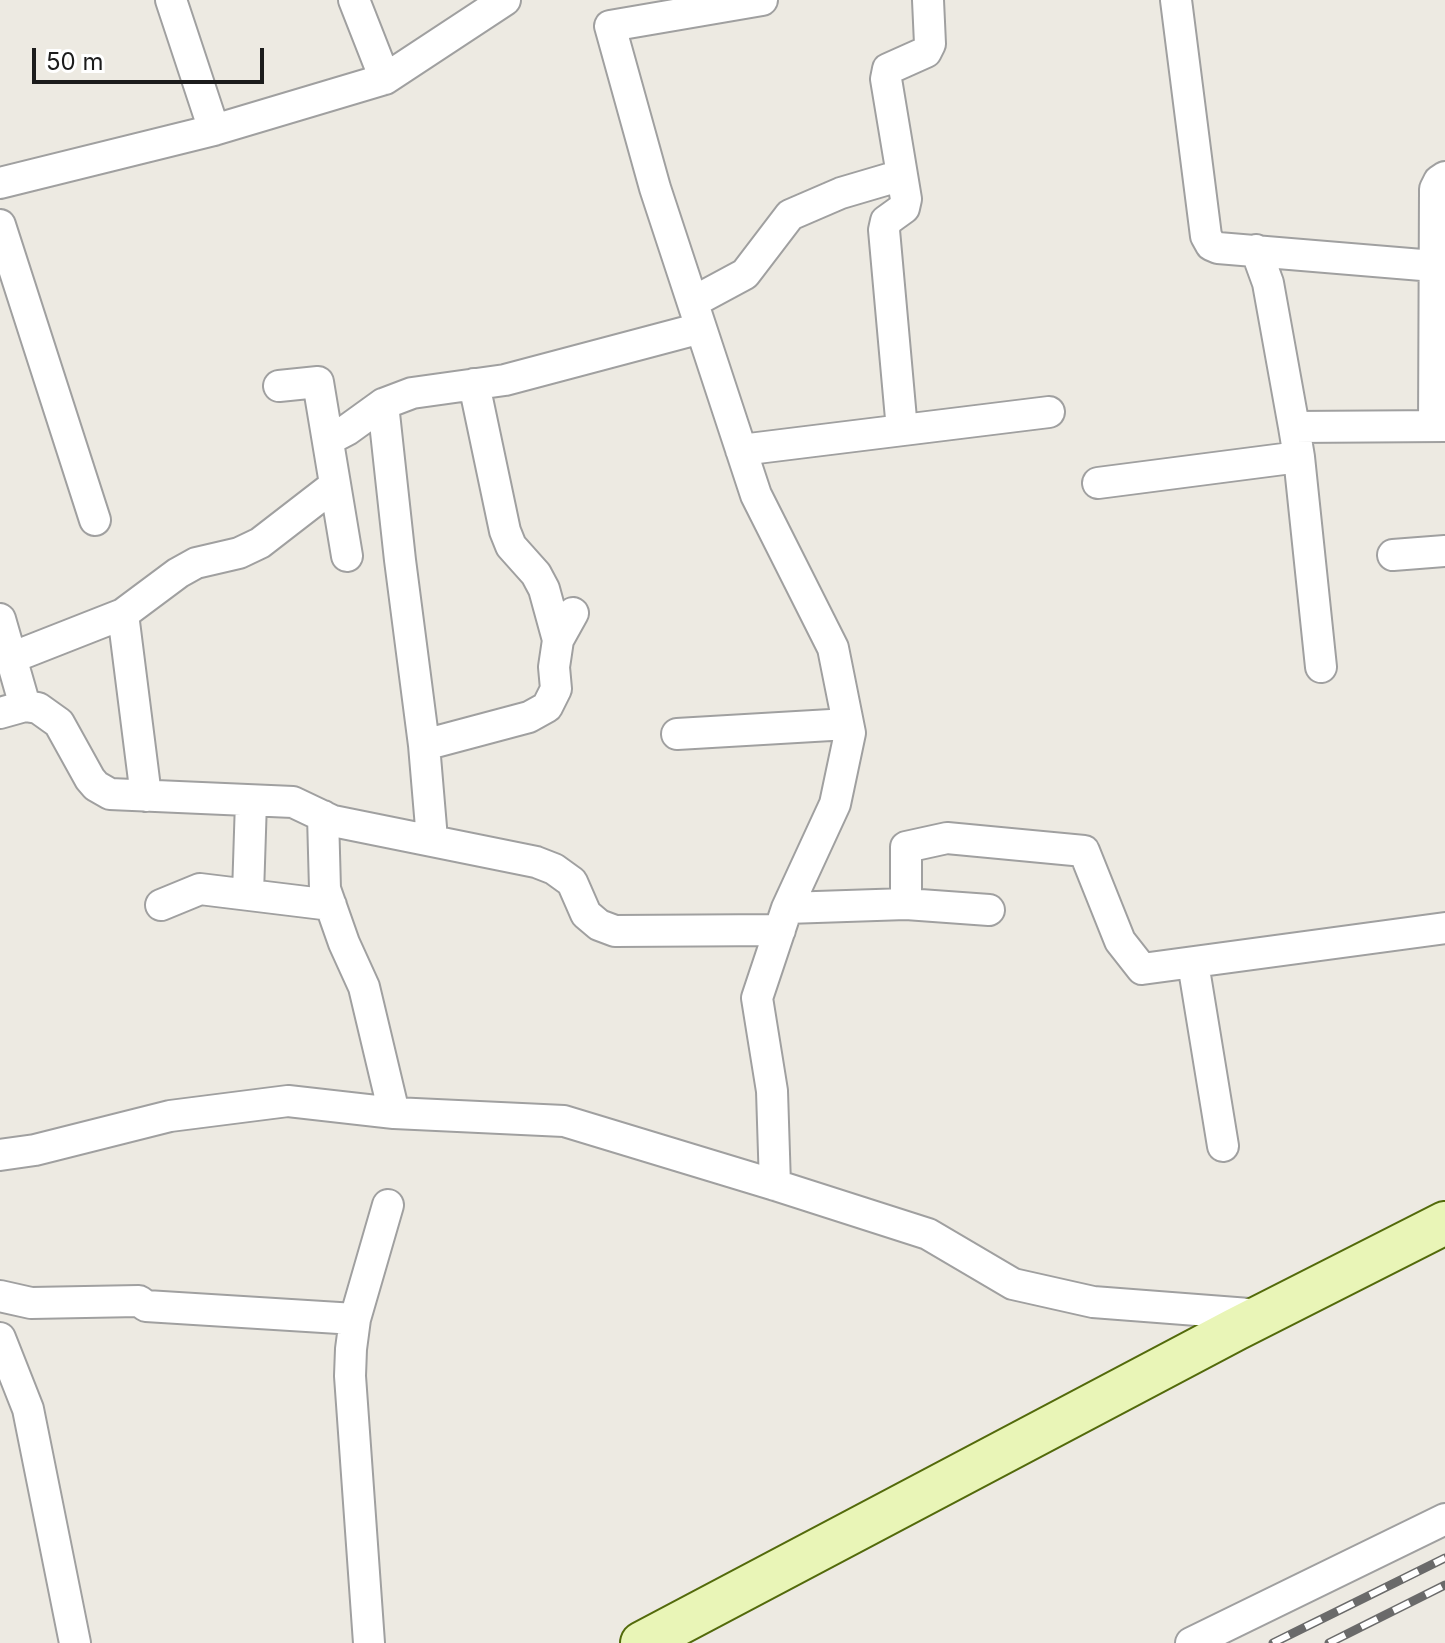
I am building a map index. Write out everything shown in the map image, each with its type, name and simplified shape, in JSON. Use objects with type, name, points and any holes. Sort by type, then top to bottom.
[{"type":"street","points":[[171,0],[214,130]]},
{"type":"street","points":[[354,0],[385,79]]},
{"type":"street","points":[[0,183],[214,130],[385,79],[505,0]]},
{"type":"street","points":[[762,0],[606,13],[655,188],[756,495],[833,648],[850,733],[835,804],[784,919],[757,998],[772,1091],[775,1185]]},
{"type":"street","points":[[902,430],[884,230],[886,221],[904,208],[906,199],[886,79],[888,69],[926,52],[930,44],[928,0]]},
{"type":"street","points":[[1176,0],[1206,236],[1211,245],[1434,266]]},
{"type":"street","points":[[328,440],[383,404],[412,393],[540,372],[697,315],[745,274],[790,215],[841,193],[902,175]]},
{"type":"street","points":[[1098,483],[1296,442],[1440,426],[1434,266],[1435,189],[1445,177]]},
{"type":"street","points":[[0,225],[95,520]]},
{"type":"street","points":[[1256,250],[1268,283],[1296,442],[1321,667]]},
{"type":"street","points":[[279,386],[318,382],[347,556]]},
{"type":"street","points":[[474,384],[505,531],[511,546],[536,574],[544,589],[558,640]]},
{"type":"street","points":[[383,404],[424,745],[432,839]]},
{"type":"street","points":[[741,450],[1049,412]]},
{"type":"street","points":[[11,658],[123,614],[196,563],[239,553],[260,543],[335,485]]},
{"type":"street","points":[[1393,555],[1445,551]]},
{"type":"street","points":[[424,745],[529,717],[547,707],[556,689],[554,667],[558,640],[573,613]]},
{"type":"street","points":[[123,614],[146,796]]},
{"type":"street","points":[[0,619],[11,658],[12,709],[38,708],[59,723],[96,786],[110,794],[293,802],[333,821],[536,862],[554,869],[572,882],[586,914],[599,925],[615,931],[784,919],[906,904],[989,910]]},
{"type":"street","points":[[677,734],[848,724]]},
{"type":"street","points":[[248,894],[251,801]]},
{"type":"street","points":[[323,816],[323,873],[331,905],[364,987],[394,1113]]},
{"type":"street","points":[[906,904],[906,847],[947,838],[1084,851],[1120,941],[1142,969],[1445,928]]},
{"type":"street","points":[[161,905],[200,889],[331,905]]},
{"type":"street","points":[[1193,963],[1223,1146]]},
{"type":"street","points":[[0,1155],[35,1150],[170,1116],[288,1101],[394,1113],[564,1121],[928,1234],[1013,1284],[1093,1302],[1263,1315]]},
{"type":"street","points":[[369,1643],[350,1376],[355,1319],[388,1205]]},
{"type":"street","points":[[642,1643],[1263,1315],[1445,1223]]},
{"type":"street","points":[[0,1296],[31,1303],[139,1301],[146,1306],[355,1319]]},
{"type":"street","points":[[0,1338],[28,1409],[72,1642]]},
{"type":"street","points":[[1191,1643],[1445,1519]]},
{"type":"railway","points":[[1273,1643],[1445,1558]]},
{"type":"railway","points":[[1329,1643],[1445,1585]]}]
